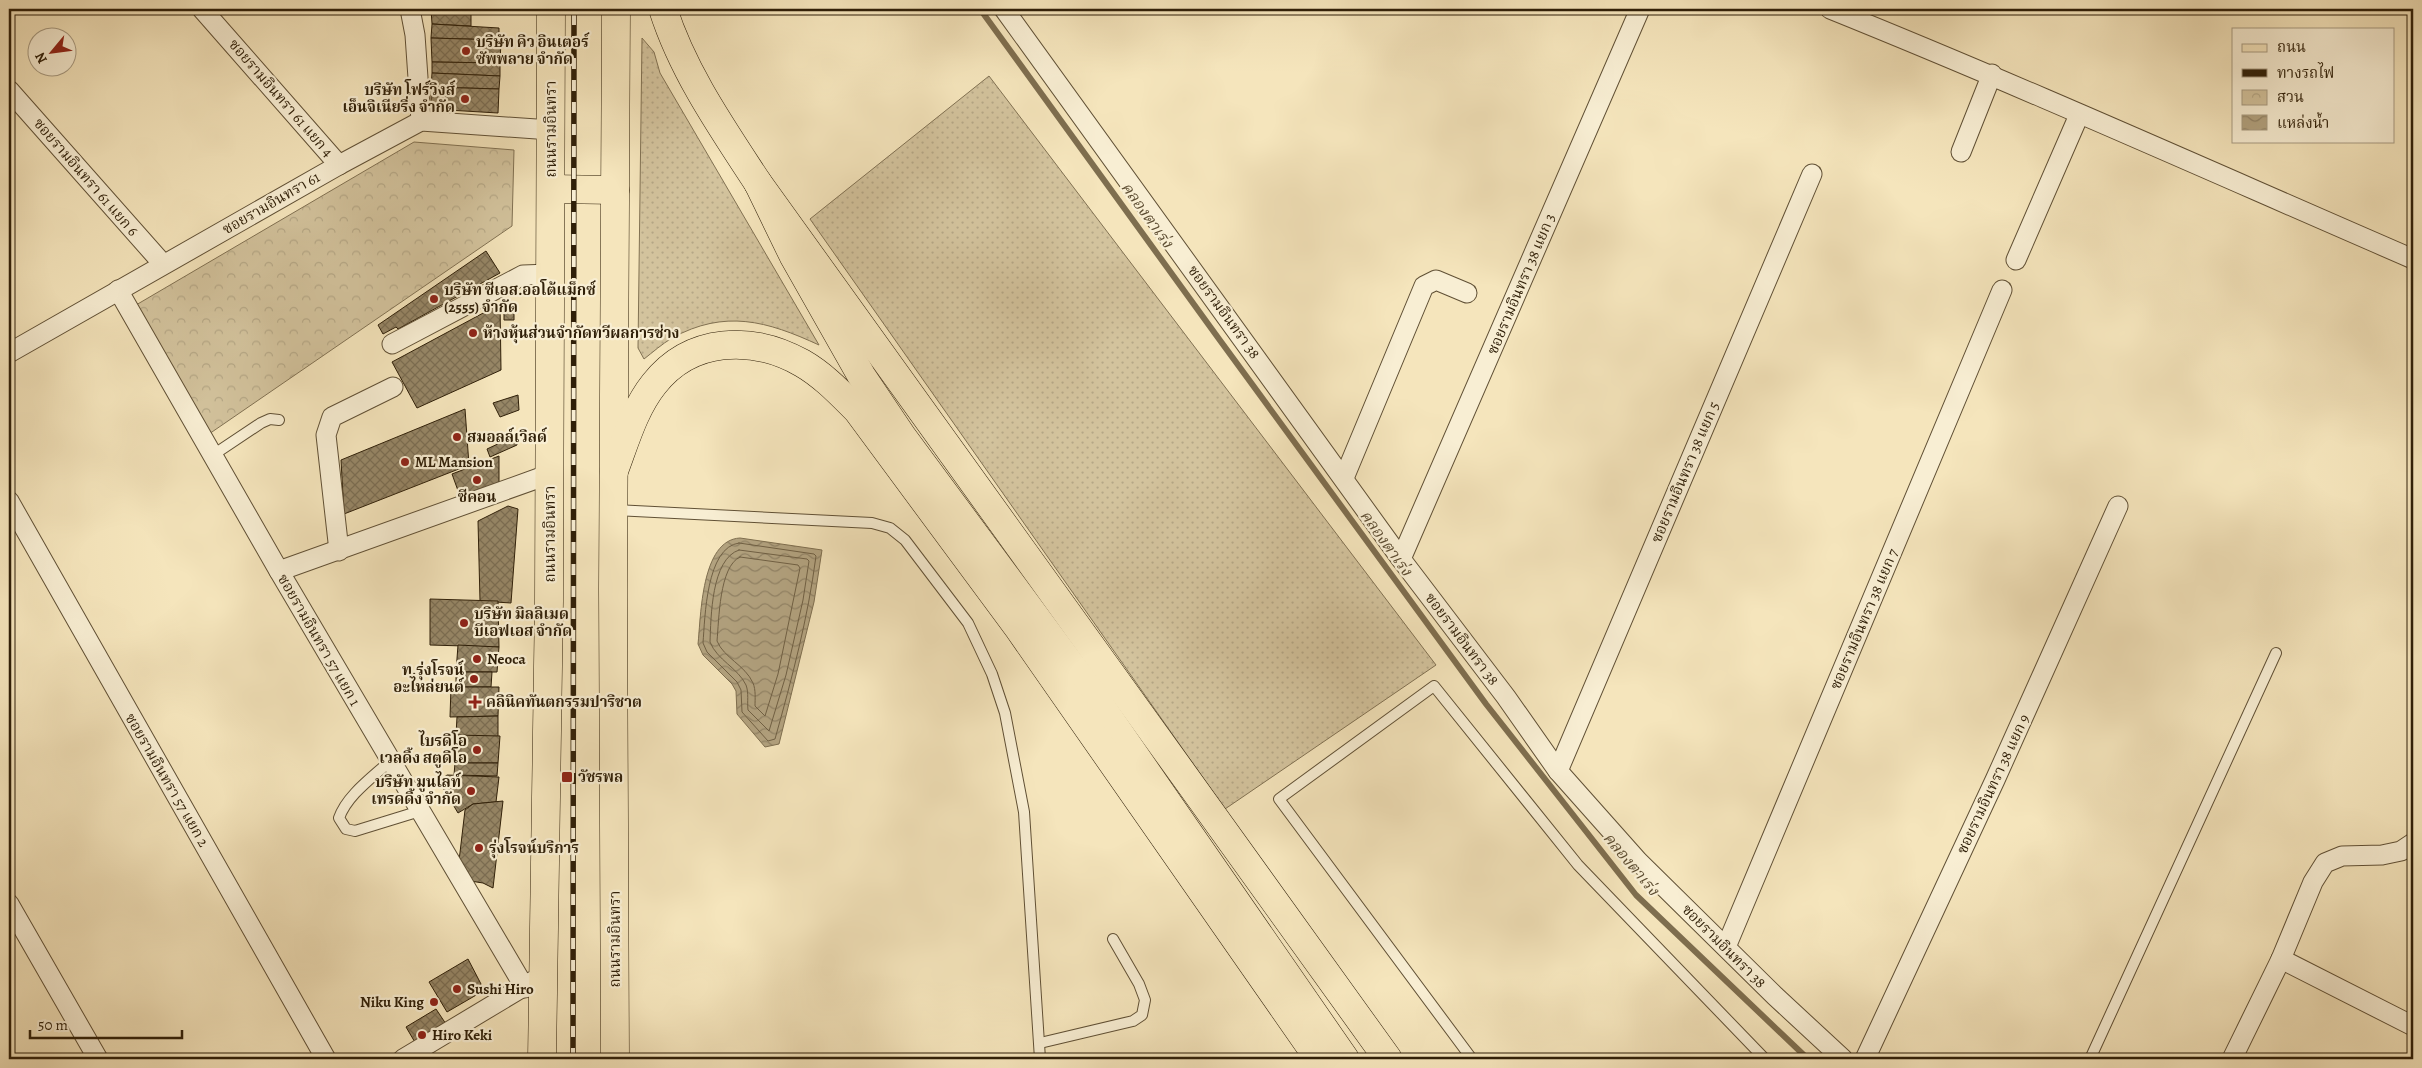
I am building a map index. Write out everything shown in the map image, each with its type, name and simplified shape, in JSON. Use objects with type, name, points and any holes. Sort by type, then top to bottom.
[{"type":"main road","name":"ถนนรามอินทรา","points":[[542,1059],[534,981],[550,474],[552,9]]},
{"type":"main road","name":"ถนนรามอินทรา","points":[[615,1059],[614,471],[616,9]]},
{"type":"main road","points":[[663,9],[670,32],[692,76],[721,126],[758,183],[1388,1059]]},
{"type":"main road","points":[[758,183],[792,255],[861,375],[902,436],[1091,692],[1345,1059]]},
{"type":"main road","points":[[551,189],[615,190]]},
{"type":"main road","points":[[614,471],[641,404],[654,384],[671,367],[694,351],[719,344],[746,344],[774,350],[803,363],[831,384],[857,410],[1018,629],[1319,1059]]},
{"type":"street","name":"ซอยรามอินทรา 61 แยก 4","points":[[202,9],[339,165]]},
{"type":"street","points":[[410,9],[415,35],[421,121],[551,130]]},
{"type":"street","name":"ซอยรามอินทรา 38","points":[[1004,9],[1401,559],[1506,698],[1558,771],[1638,862],[1775,996],[1843,1059]]},
{"type":"street","name":"ซอยรามอินทรา 38 แยก 3","points":[[1401,559],[1640,9]]},
{"type":"street","points":[[1830,9],[1992,74],[2079,115],[2413,259]]},
{"type":"street","points":[[1961,152],[1992,74]]},
{"type":"street","name":"ซอยรามอินทรา 61 แยก 6","points":[[9,90],[163,264]]},
{"type":"street","points":[[2016,260],[2079,115]]},
{"type":"street","name":"ซอยรามอินทรา 61","points":[[9,353],[163,264],[421,121]]},
{"type":"street","name":"ซอยรามอินทรา 38 แยก 5","points":[[1558,771],[1812,174]]},
{"type":"street","points":[[392,344],[523,276],[550,274]]},
{"type":"street","points":[[1344,478],[1424,286],[1436,280],[1467,293]]},
{"type":"street","name":"ซอยรามอินทรา 57 แยก 1","points":[[118,290],[279,571],[420,811],[534,981]]},
{"type":"street","name":"ซอยรามอินทรา 38 แยก 7","points":[[1726,947],[2002,290]]},
{"type":"street","points":[[339,551],[326,435],[332,417],[393,387]]},
{"type":"street","points":[[279,571],[550,474]]},
{"type":"street","name":"ซอยรามอินทรา 57 แยก 2","points":[[9,500],[326,1059]]},
{"type":"street","name":"ซอยรามอินทรา 38 แยก 9","points":[[1865,1059],[1995,780],[2118,506]]},
{"type":"street","points":[[2232,1059],[2280,959],[2313,882],[2325,863],[2342,856],[2382,855],[2401,851],[2413,843]]},
{"type":"street","points":[[9,904],[98,1059]]},
{"type":"street","points":[[2280,959],[2413,1026]]},
{"type":"street","points":[[403,1059],[534,981]]},
{"type":"lane","points":[[212,455],[261,423],[270,419],[279,420]]},
{"type":"lane","points":[[614,510],[872,523],[890,528],[905,540],[968,623],[992,674],[1005,713],[1024,812],[1040,1059]]},
{"type":"lane","points":[[2090,1059],[2276,653]]},
{"type":"lane","points":[[1472,1059],[1279,799],[1434,686],[1578,865],[1765,1059]]},
{"type":"lane","points":[[390,761],[352,798],[342,810],[339,818],[346,829],[355,831],[420,811]]},
{"type":"lane","points":[[1040,1043],[1133,1021],[1142,1015],[1144,1000],[1139,984],[1112,939]]},
{"type":"green space","points":[[642,38],[654,52],[660,73],[819,345],[764,325],[728,321],[710,323],[691,329],[668,340],[644,359],[638,348]]},
{"type":"green space","points":[[989,76],[1436,665],[1225,809],[810,219]]},
{"type":"green space","points":[[414,142],[514,150],[512,226],[209,434],[136,305]]},
{"type":"water","points":[[740,538],[822,550],[814,602],[779,744],[765,747],[737,714],[736,691],[732,684],[703,655],[698,644],[702,599],[710,565],[717,551],[727,542]]},
{"type":"building","points":[[431,9],[471,9],[471,26],[432,24]]},
{"type":"building","points":[[432,24],[499,28],[499,40],[431,38]]},
{"type":"building","name":"บริษัท คิว อินเตอร์ ซัพพลาย จำกัด","points":[[431,38],[501,40],[500,63],[432,62]]},
{"type":"building","points":[[432,62],[500,63],[500,76],[432,73]]},
{"type":"building","points":[[432,73],[500,76],[499,89],[431,87]]},
{"type":"building","name":"บริษัท โฟร์วิงส์ เอ็นจิเนียริ่ง จำกัด","points":[[431,87],[499,89],[498,113],[431,109]]},
{"type":"building","name":"บริษัท ซีเอส.ออโต้แม็กซ์ (2555) จำกัด","points":[[486,251],[500,273],[398,329],[396,327],[383,334],[378,325]]},
{"type":"building","name":"ห้างหุ้นส่วนจำกัดทวีผลการช่าง","points":[[500,304],[501,370],[417,408],[392,362]]},
{"type":"building","points":[[514,305],[514,320],[504,320],[504,306]]},
{"type":"building","points":[[518,395],[519,410],[500,417],[493,403]]},
{"type":"building","name":"ML Mansion","points":[[465,409],[469,465],[344,514],[341,460]]},
{"type":"building","points":[[517,435],[517,445],[490,457],[487,449]]},
{"type":"building","name":"ซีคอน","points":[[499,456],[499,485],[461,499],[452,474]]},
{"type":"building","points":[[508,506],[518,509],[511,603],[480,601],[478,521]]},
{"type":"building","name":"บริษัท มิลลิเมด บีเอฟเอส จำกัด","points":[[430,599],[498,601],[499,647],[430,645]]},
{"type":"building","name":"Neoca","points":[[458,645],[499,647],[497,672],[456,672]]},
{"type":"building","name":"ท.รุ่งโรจน์ อะไหล่ยนต์","points":[[456,672],[492,672],[491,687],[456,687]]},
{"type":"building","name":"คลินิคทันตกรรมปาริชาต","points":[[451,687],[499,687],[498,716],[450,717]]},
{"type":"building","points":[[498,716],[498,737],[456,735],[457,717]]},
{"type":"building","name":"ไบรดิโอ เวลดิ้ง สตูดิโอ","points":[[456,735],[500,736],[498,763],[455,763]]},
{"type":"building","points":[[455,763],[498,763],[497,776],[454,775]]},
{"type":"building","name":"บริษัท มูนไลท์ เทรดดิ้ง จำกัด","points":[[447,775],[499,777],[496,802],[473,804],[458,813],[439,781]]},
{"type":"building","name":"รุ่งโรจน์บริการ","points":[[503,801],[493,888],[483,883],[464,880],[459,861],[465,810],[473,804]]},
{"type":"building","name":"Sushi Hiro","points":[[468,959],[481,984],[478,994],[447,1012],[429,982]]},
{"type":"building","name":"Hiro Keki","points":[[436,1009],[448,1027],[416,1044],[406,1027]]},
{"type":"waterway","name":"คลองตาเร่ง","points":[[980,9],[1486,704],[1636,895],[1808,1059]]},
{"type":"railway","points":[[573,1059],[574,9]]},
{"type":"place","name":"บริษัท คิว อินเตอร์ ซัพพลาย จำกัด","points":[[466,51]]},
{"type":"place","name":"บริษัท โฟร์วิงส์ เอ็นจิเนียริ่ง จำกัด","points":[[465,99]]},
{"type":"place","name":"บริษัท ซีเอส.ออโต้แม็กซ์ (2555) จำกัด","points":[[434,299]]},
{"type":"place","name":"ห้างหุ้นส่วนจำกัดทวีผลการช่าง","points":[[473,333]]},
{"type":"place","name":"สมอลล์เวิลด์","points":[[457,437]]},
{"type":"place","name":"ML Mansion","points":[[405,462]]},
{"type":"place","name":"ซีคอน","points":[[477,480]]},
{"type":"place","name":"บริษัท มิลลิเมด บีเอฟเอส จำกัด","points":[[464,623]]},
{"type":"place","name":"Neoca","points":[[477,659]]},
{"type":"place","name":"ท.รุ่งโรจน์ อะไหล่ยนต์","points":[[474,679]]},
{"type":"place","name":"คลินิคทันตกรรมปาริชาต","points":[[475,702]]},
{"type":"place","name":"ไบรดิโอ เวลดิ้ง สตูดิโอ","points":[[477,750]]},
{"type":"place","name":"วัชรพล","points":[[567,777]]},
{"type":"place","name":"บริษัท มูนไลท์ เทรดดิ้ง จำกัด","points":[[471,791]]},
{"type":"place","name":"รุ่งโรจน์บริการ","points":[[479,848]]},
{"type":"place","name":"Sushi Hiro","points":[[457,989]]},
{"type":"place","name":"Niku King","points":[[434,1002]]},
{"type":"place","name":"Hiro Keki","points":[[422,1035]]}]
